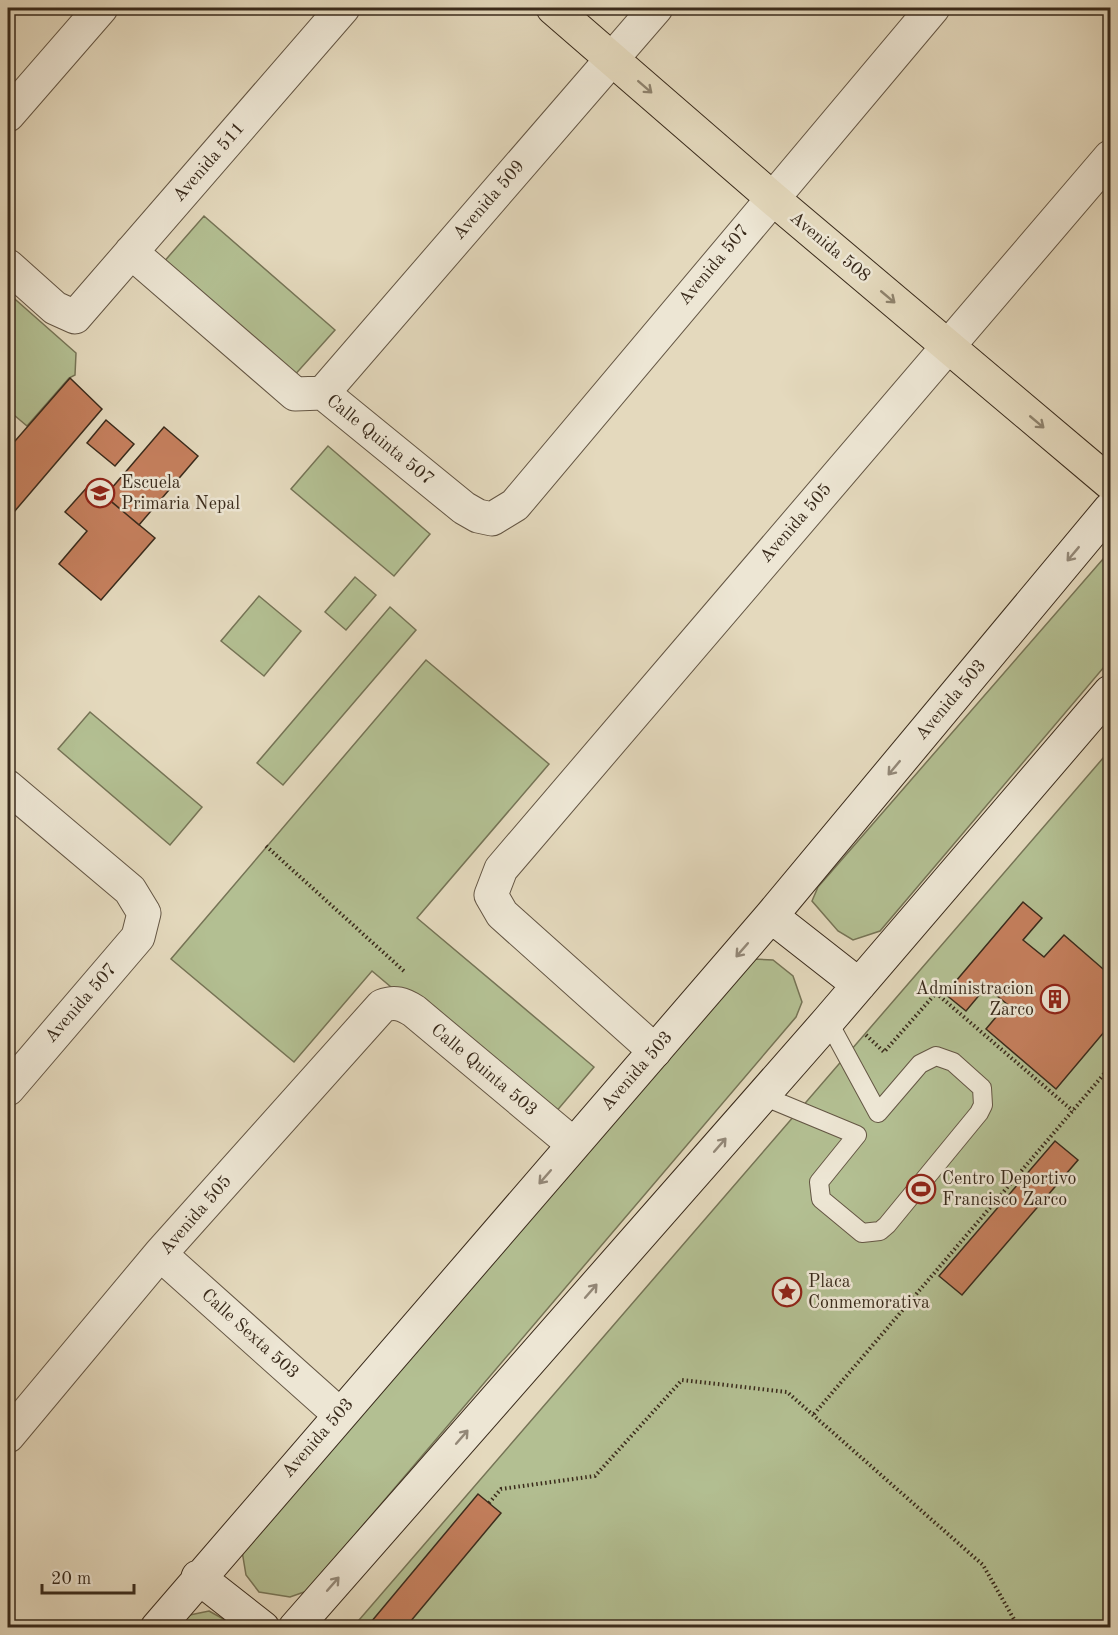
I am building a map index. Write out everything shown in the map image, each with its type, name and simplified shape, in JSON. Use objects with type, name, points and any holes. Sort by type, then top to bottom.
[{"type":"main road","name":"Avenida 508","points":[[553,8],[771,197],[1110,483]]},
{"type":"street","points":[[8,115],[101,8]]},
{"type":"street","name":"Avenida 511","points":[[8,266],[55,308],[75,317],[343,8]]},
{"type":"street","name":"Avenida 509","points":[[323,393],[656,8]]},
{"type":"street","name":"Avenida 507","points":[[492,519],[514,505],[771,197],[933,8]]},
{"type":"street","name":"Avenida 505","points":[[655,1051],[502,914],[491,895],[501,869],[1110,157]]},
{"type":"street","name":"Calle Quinta 507","points":[[132,252],[295,394],[323,393],[464,508],[478,516],[492,519]]},
{"type":"street","name":"Avenida 503","points":[[157,1628],[198,1577],[771,916],[1110,509]]},
{"type":"street","points":[[295,1628],[828,1021],[1110,692]]},
{"type":"street","name":"Avenida 507","points":[[8,787],[130,890],[144,913],[138,937],[8,1089]]},
{"type":"street","points":[[771,916],[859,985]]},
{"type":"street","name":"Avenida 505","points":[[8,1436],[160,1254],[374,1012],[382,1006],[398,1003]]},
{"type":"street","name":"Calle Quinta 503","points":[[398,1003],[573,1144]]},
{"type":"street","name":"Calle Sexta 503","points":[[160,1254],[339,1414]]},
{"type":"street","points":[[198,1577],[263,1628]]},
{"type":"lane","points":[[828,1021],[878,1113]]},
{"type":"lane","points":[[936,1056],[952,1062],[976,1081],[984,1096],[979,1113],[894,1217],[880,1231],[871,1234],[854,1229],[827,1206],[818,1191],[824,1174],[857,1135],[920,1064],[936,1056]]},
{"type":"lane","points":[[763,1095],[857,1135]]},
{"type":"path","points":[[266,846],[412,979],[414,990],[398,1003]]},
{"type":"path","points":[[814,1414],[1110,1067]]},
{"type":"path","points":[[489,1503],[501,1489],[595,1476],[682,1380],[787,1392],[982,1565],[1019,1628]]},
{"type":"green space","points":[[204,216],[335,330],[292,378],[162,264]]},
{"type":"green space","points":[[8,293],[76,353],[75,375],[69,378],[27,426],[8,410]]},
{"type":"green space","points":[[328,446],[430,534],[394,576],[291,489]]},
{"type":"green space","points":[[1110,551],[1110,660],[880,931],[853,940],[838,931],[812,901],[818,887]]},
{"type":"green space","points":[[355,577],[376,595],[346,630],[325,612]]},
{"type":"green space","points":[[259,596],[301,631],[264,676],[221,641]]},
{"type":"green space","points":[[390,607],[416,630],[283,785],[257,763]]},
{"type":"green space","points":[[426,660],[549,764],[417,918],[594,1067],[549,1120],[372,971],[294,1062],[171,959]]},
{"type":"green space","points":[[90,712],[202,807],[170,845],[58,749]]},
{"type":"green space","name":"Centro Deportivo Francisco Zarco","points":[[1110,750],[1110,1627],[353,1627]]},
{"type":"green space","points":[[753,959],[773,960],[793,976],[802,1002],[796,1017],[307,1591],[290,1597],[259,1592],[246,1575],[242,1551]]},
{"type":"green space","points":[[209,1611],[238,1627],[175,1628],[185,1616]]},
{"type":"building","points":[[70,378],[102,409],[8,519],[8,449]]},
{"type":"building","points":[[106,420],[134,444],[115,466],[87,443]]},
{"type":"building","points":[[164,427],[198,456],[139,525],[105,496]]},
{"type":"building","points":[[90,484],[155,538],[101,600],[59,564],[87,531],[65,512]]},
{"type":"building","name":"Administracion Zarco","points":[[1023,902],[1042,918],[1023,940],[1044,957],[1064,935],[1110,975],[1110,1025],[1056,1089],[986,1029],[1007,1004],[986,987],[966,1011],[945,994]]},
{"type":"building","points":[[1055,1141],[1078,1160],[962,1295],[939,1276]]},
{"type":"building","points":[[478,1494],[501,1513],[405,1628],[366,1628]]},
{"type":"place","name":"Escuela Primaria Nepal","points":[[100,493]]},
{"type":"place","name":"Administracion Zarco","points":[[1055,999]]},
{"type":"place","name":"Centro Deportivo Francisco Zarco","points":[[921,1189]]},
{"type":"place","name":"Placa Conmemorativa","points":[[787,1292]]}]
